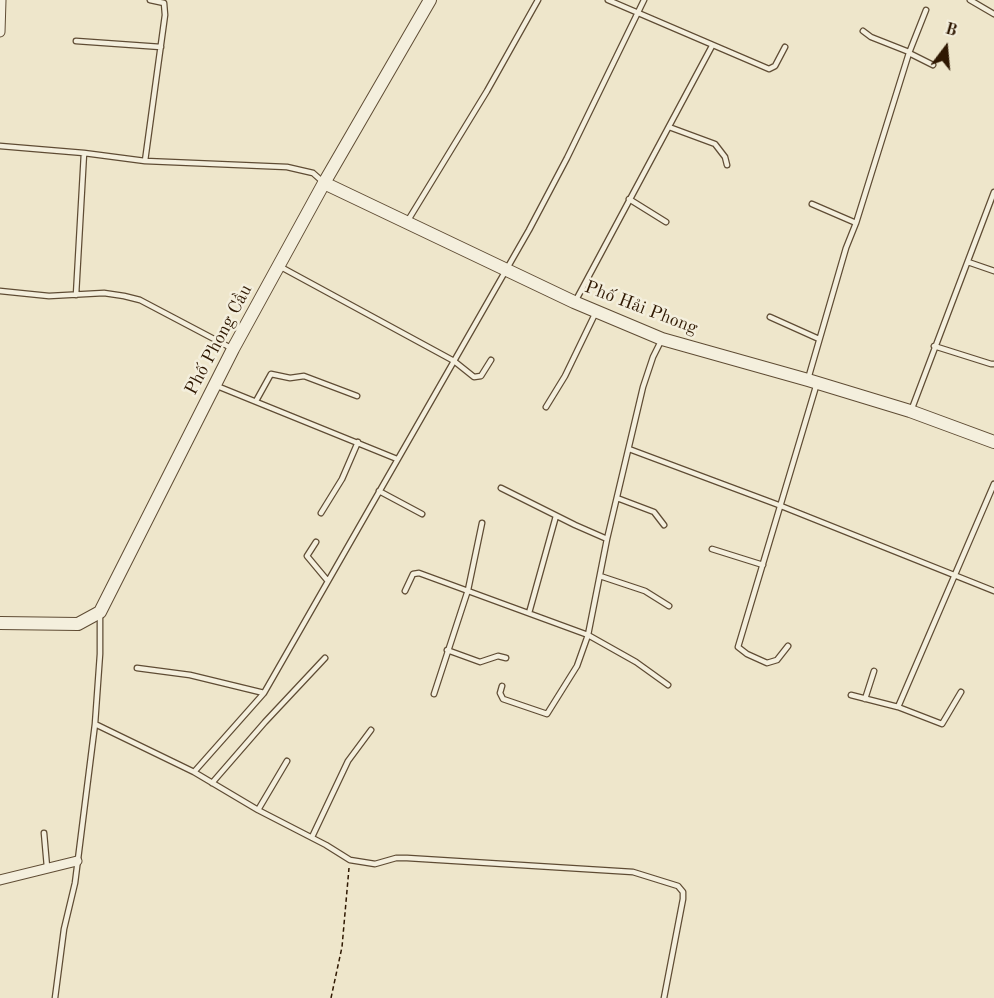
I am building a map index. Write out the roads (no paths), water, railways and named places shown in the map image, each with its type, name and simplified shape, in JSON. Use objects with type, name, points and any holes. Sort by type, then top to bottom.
[{"type":"street","points":[[0,32],[1,0]]},
{"type":"street","name":"Phố Phong Cầu","points":[[100,612],[233,349],[324,183],[430,0]]},
{"type":"street","name":"Phố Hải Phong","points":[[324,183],[574,302],[659,338],[910,411],[994,442]]},
{"type":"street","points":[[0,623],[78,624],[100,612]]},
{"type":"street","points":[[0,880],[77,861]]},
{"type":"lane","points":[[145,161],[165,7],[160,1],[150,0]]},
{"type":"lane","points":[[408,222],[487,91],[538,0]]},
{"type":"lane","points":[[608,0],[769,69],[776,66],[785,47]]},
{"type":"lane","points":[[196,774],[264,693],[567,159],[644,0]]},
{"type":"lane","points":[[970,0],[994,14]]},
{"type":"lane","points":[[788,646],[777,660],[766,663],[738,647],[781,506],[812,382],[819,339],[909,53],[926,10]]},
{"type":"lane","points":[[863,31],[871,37],[933,65]]},
{"type":"lane","points":[[76,41],[161,47]]},
{"type":"lane","points":[[574,302],[712,46]]},
{"type":"lane","points":[[669,127],[715,144],[725,157],[727,165]]},
{"type":"lane","points":[[0,146],[145,161],[286,167],[313,173],[324,183]]},
{"type":"lane","points":[[76,295],[84,153]]},
{"type":"lane","points":[[910,411],[994,192]]},
{"type":"lane","points":[[629,199],[666,222]]},
{"type":"lane","points":[[812,204],[856,223]]},
{"type":"lane","points":[[968,262],[994,271]]},
{"type":"lane","points":[[279,266],[454,360],[474,377],[481,376],[491,360]]},
{"type":"lane","points":[[0,291],[49,296],[104,293],[140,300],[233,349]]},
{"type":"lane","points":[[546,407],[565,376],[596,311]]},
{"type":"lane","points":[[771,317],[819,339]]},
{"type":"lane","points":[[502,686],[500,693],[503,699],[547,714],[577,666],[588,635],[607,539],[643,387],[659,338]]},
{"type":"lane","points":[[934,346],[994,364]]},
{"type":"lane","points":[[256,401],[271,374],[290,378],[304,376],[357,396]]},
{"type":"lane","points":[[214,385],[397,459]]},
{"type":"lane","points":[[321,513],[342,479],[358,442]]},
{"type":"lane","points":[[629,449],[781,506],[994,591]]},
{"type":"lane","points":[[898,707],[994,484]]},
{"type":"lane","points":[[501,488],[607,539]]},
{"type":"lane","points":[[379,491],[422,514]]},
{"type":"lane","points":[[617,498],[654,512],[664,525]]},
{"type":"lane","points":[[529,613],[556,516]]},
{"type":"lane","points":[[434,694],[468,590],[482,523]]},
{"type":"lane","points":[[316,542],[307,556],[327,580]]},
{"type":"lane","points":[[712,549],[763,565]]},
{"type":"lane","points":[[405,591],[415,572],[468,590],[588,635],[643,666],[668,685]]},
{"type":"lane","points":[[600,576],[645,591],[669,606]]},
{"type":"lane","points":[[56,998],[64,929],[75,883],[95,724],[100,654],[100,612]]},
{"type":"lane","points":[[447,650],[480,662],[498,656],[506,658]]},
{"type":"lane","points":[[210,782],[325,658]]},
{"type":"lane","points":[[137,668],[190,675],[264,693]]},
{"type":"lane","points":[[865,699],[874,671]]},
{"type":"lane","points":[[852,695],[898,707],[942,724],[961,692]]},
{"type":"lane","points":[[95,724],[196,774],[350,860],[375,864],[396,858],[407,858],[633,872],[678,886],[683,892],[683,899],[664,998]]},
{"type":"lane","points":[[312,837],[348,761],[371,730]]},
{"type":"lane","points":[[258,810],[287,761]]},
{"type":"lane","points":[[44,833],[47,867]]}]
